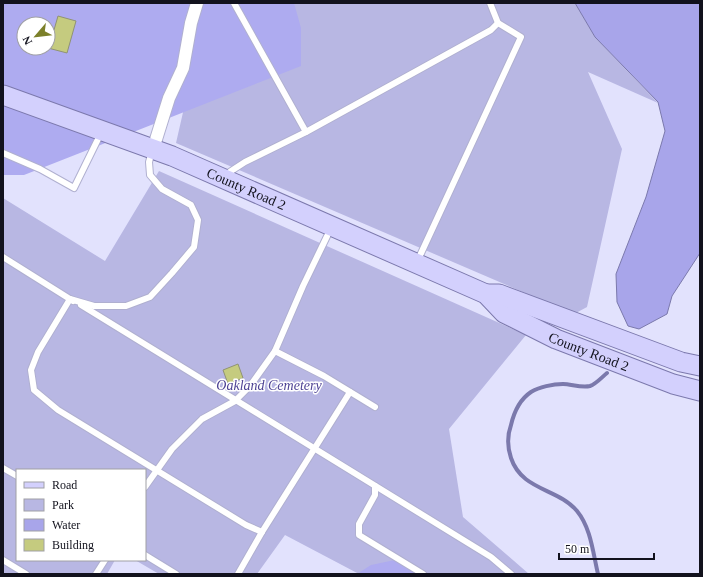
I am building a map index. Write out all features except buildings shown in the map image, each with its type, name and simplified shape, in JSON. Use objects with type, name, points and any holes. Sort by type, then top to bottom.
[{"type":"main road","name":"County Road 2","points":[[3,95],[222,177],[486,294],[499,294],[681,362],[700,366]]},
{"type":"main road","name":"County Road 2","points":[[486,294],[504,313],[556,339],[673,384],[700,391]]},
{"type":"street","points":[[153,150],[169,98],[183,68],[196,3]]},
{"type":"lane","points":[[234,3],[306,132]]},
{"type":"lane","points":[[416,264],[521,38],[498,23],[490,3]]},
{"type":"lane","points":[[222,177],[245,162],[306,132],[491,30],[498,23]]},
{"type":"lane","points":[[3,153],[40,169],[74,188],[102,131]]},
{"type":"lane","points":[[70,299],[94,306],[126,306],[150,297],[194,247],[198,220],[191,205],[162,189],[150,175],[149,162],[153,150]]},
{"type":"lane","points":[[146,485],[172,449],[202,419],[235,401],[250,386],[275,351],[303,286],[332,226]]},
{"type":"lane","points":[[3,257],[70,299],[107,320],[235,401],[260,414],[314,450],[491,557],[511,574]]},
{"type":"lane","points":[[70,299],[38,352],[31,370],[34,390],[58,410],[246,525],[262,532]]},
{"type":"lane","points":[[275,351],[324,376],[374,407]]},
{"type":"lane","points":[[238,574],[262,532],[350,392]]},
{"type":"lane","points":[[3,468],[16,475]]},
{"type":"lane","points":[[375,486],[375,495],[359,524],[359,535],[423,574]]},
{"type":"lane","points":[[146,556],[176,574]]},
{"type":"lane","points":[[3,560],[26,574]]},
{"type":"lane","points":[[96,574],[104,561]]},
{"type":"green space","points":[[208,3],[575,3],[595,37],[658,103],[588,72],[622,149],[587,307],[574,314],[176,143]]},
{"type":"green space","name":"Oakland Cemetery","points":[[159,171],[526,335],[449,429],[463,517],[529,574],[359,574],[285,535],[257,574],[159,574],[137,561],[146,561],[146,469],[16,469],[16,561],[114,561],[107,574],[3,574],[3,198],[105,261]]},
{"type":"shaded area","points":[[3,3],[294,3],[301,28],[301,66],[24,175],[3,175]]},
{"type":"shaded area","points":[[395,560],[417,574],[357,574],[371,565]]},
{"type":"water","points":[[575,3],[700,3],[700,253],[672,296],[667,314],[639,329],[628,326],[617,302],[616,274],[646,197],[665,131],[658,102],[595,37]]},
{"type":"waterway","points":[[598,574],[591,541],[582,518],[569,503],[523,477],[516,469],[511,458],[508,437],[515,411],[523,399],[534,390],[542,387],[563,384],[583,387],[590,386],[607,373]]}]
